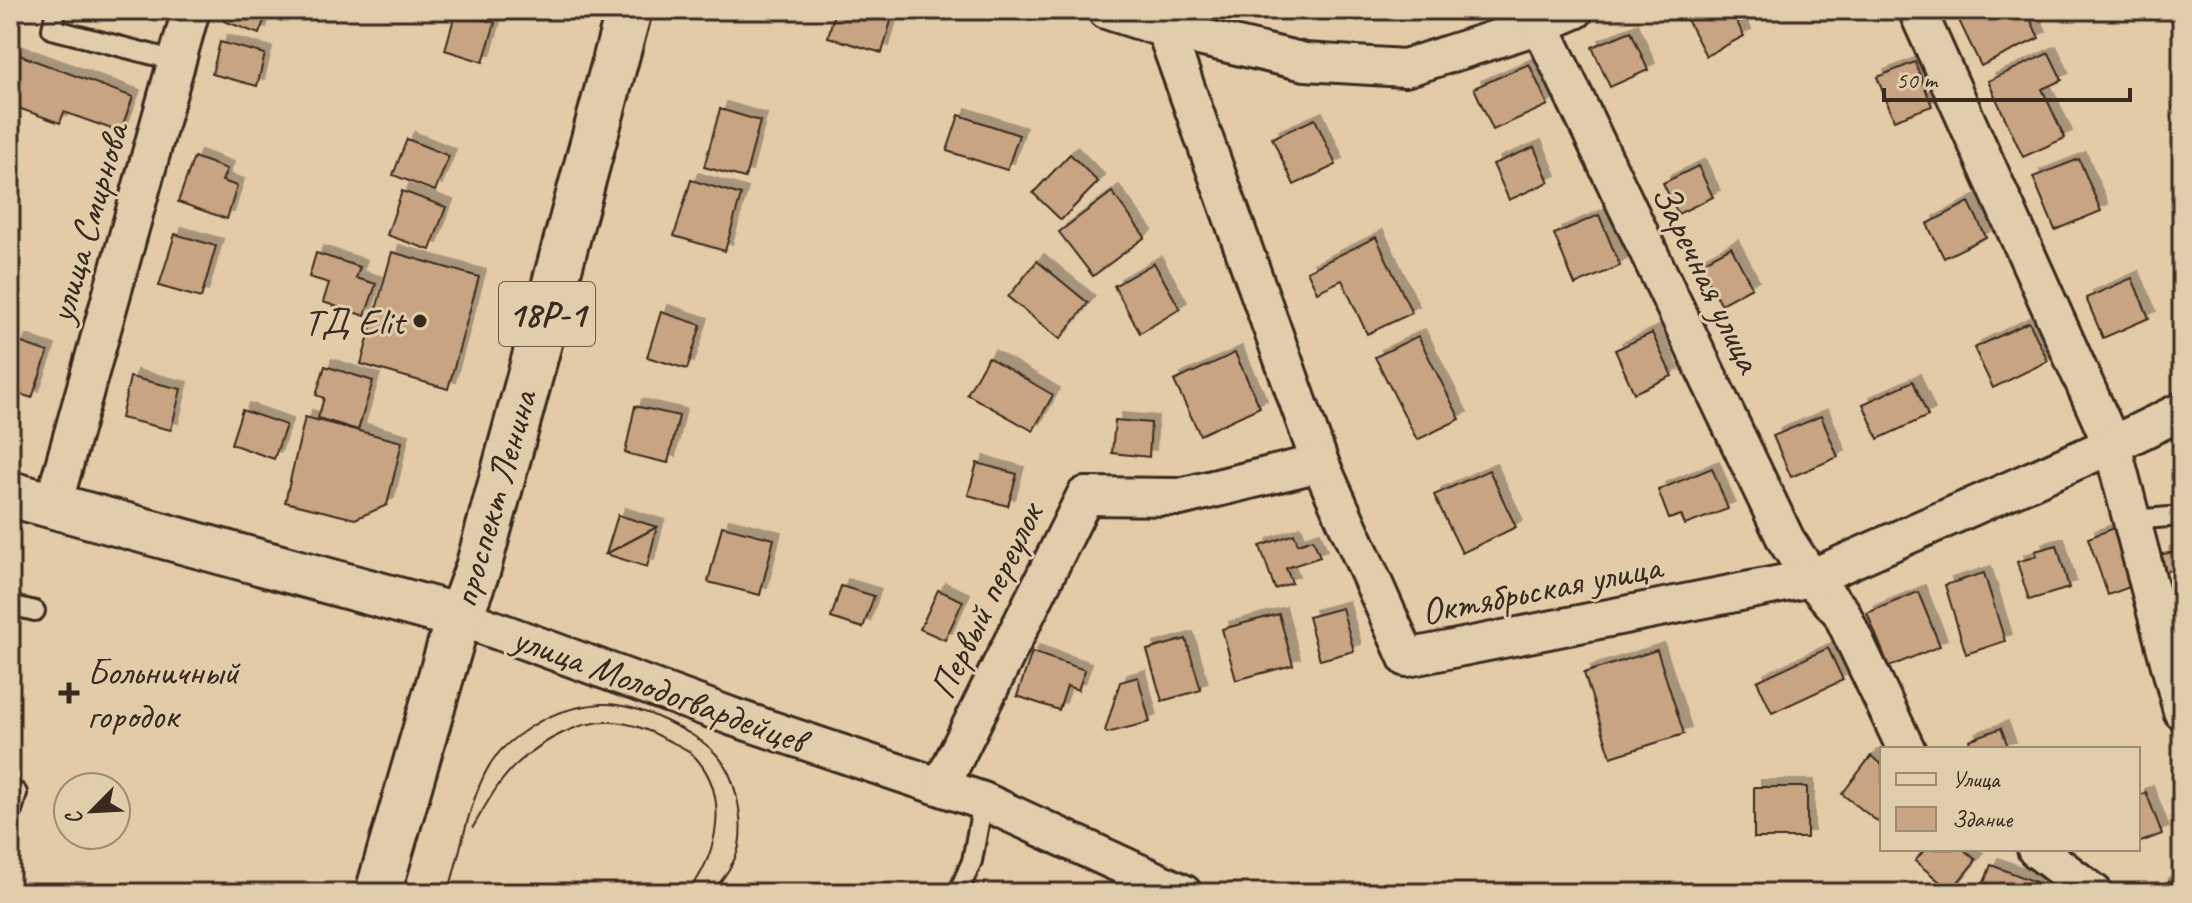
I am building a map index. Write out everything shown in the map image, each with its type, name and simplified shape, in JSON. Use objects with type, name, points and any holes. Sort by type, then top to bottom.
[{"type":"main road","name":"проспект Ленина","points":[[378,893],[460,617],[478,568],[629,10]]},
{"type":"main road","name":"улица Молодогвардейцев","points":[[10,494],[460,617]]},
{"type":"street","name":"улица Смирнова","points":[[53,505],[191,10]]},
{"type":"street","points":[[1106,10],[1165,29],[1305,62],[1405,68],[1537,17],[1575,10]]},
{"type":"street","points":[[1917,10],[2112,445],[2182,711]]},
{"type":"street","name":"Заречная улица","points":[[1537,17],[1786,540],[1811,578],[1841,612],[1905,747]]},
{"type":"street","name":"Октябрьская улица","points":[[1165,29],[1320,463],[1407,658],[1811,578],[2182,411]]},
{"type":"street","name":"Первый переулок","points":[[941,786],[1085,496],[1180,497],[1320,463]]},
{"type":"street","name":"улица Молодогвардейцев","points":[[460,617],[733,717],[983,801],[1183,893]]},
{"type":"street","points":[[2039,851],[2094,893]]},
{"type":"lane","points":[[56,10],[52,29],[177,61]]},
{"type":"lane","points":[[2131,520],[2182,516]]},
{"type":"lane","points":[[10,605],[35,611]]},
{"type":"lane","points":[[10,791],[17,793],[10,818]]},
{"type":"lane","points":[[958,893],[972,861],[983,801]]},
{"type":"building","points":[[228,10],[268,10],[259,34],[224,21]]},
{"type":"building","points":[[753,10],[782,10],[780,18]]},
{"type":"building","points":[[835,10],[894,10],[882,53],[828,37]]},
{"type":"building","points":[[1682,10],[1731,10],[1744,36],[1706,56]]},
{"type":"building","points":[[1954,10],[2026,10],[2039,38],[1981,66]]},
{"type":"building","points":[[456,11],[495,23],[483,62],[445,50]]},
{"type":"building","points":[[1631,31],[1648,70],[1610,87],[1592,47]]},
{"type":"building","points":[[220,42],[265,54],[257,86],[212,74]]},
{"type":"building","points":[[14,53],[133,97],[120,132],[64,112],[60,123],[10,105],[10,65]]},
{"type":"building","points":[[2049,53],[2062,80],[2042,89],[2065,138],[2023,157],[1988,81]]},
{"type":"building","points":[[1915,62],[1932,106],[1894,120],[1877,77]]},
{"type":"building","points":[[1529,64],[1548,105],[1493,130],[1474,88]]},
{"type":"building","points":[[720,109],[760,121],[745,178],[704,167]]},
{"type":"building","points":[[959,115],[1019,135],[1007,170],[947,151]]},
{"type":"building","points":[[1315,119],[1336,165],[1294,185],[1272,138]]},
{"type":"building","points":[[407,139],[449,156],[435,191],[393,175]]},
{"type":"building","points":[[1534,147],[1549,182],[1509,200],[1493,164]]},
{"type":"building","points":[[1070,154],[1098,182],[1061,220],[1033,193]]},
{"type":"building","points":[[194,157],[227,169],[222,181],[237,186],[227,219],[178,202]]},
{"type":"building","points":[[2079,159],[2101,211],[2055,230],[2033,177]]},
{"type":"building","points":[[1698,166],[1713,197],[1678,214],[1663,183]]},
{"type":"building","points":[[691,180],[741,195],[725,251],[674,236]]},
{"type":"building","points":[[402,191],[446,207],[430,250],[387,235]]},
{"type":"building","points":[[1112,192],[1145,237],[1093,276],[1059,232]]},
{"type":"building","points":[[1969,202],[1986,237],[1944,258],[1927,224]]},
{"type":"building","points":[[1599,215],[1620,266],[1575,285],[1554,234]]},
{"type":"building","points":[[175,234],[216,246],[201,298],[159,286]]},
{"type":"building","points":[[1376,237],[1412,313],[1367,334],[1342,280],[1317,292],[1307,271]]},
{"type":"building","points":[[1731,247],[1752,287],[1721,304],[1699,264]]},
{"type":"building","name":"ТД Elit","points":[[392,252],[479,277],[448,389],[361,364]]},
{"type":"building","points":[[316,253],[360,267],[356,278],[376,284],[365,316],[323,302],[329,283],[309,277]]},
{"type":"building","points":[[1037,261],[1088,303],[1060,339],[1008,297]]},
{"type":"building","points":[[1154,263],[1180,309],[1140,333],[1114,286]]},
{"type":"building","points":[[2132,278],[2149,318],[2103,338],[2086,298]]},
{"type":"building","points":[[661,312],[701,325],[687,369],[647,357]]},
{"type":"building","points":[[2029,322],[2048,361],[1993,388],[1974,348]]},
{"type":"building","points":[[1652,333],[1672,376],[1634,393],[1615,350]]},
{"type":"building","points":[[1418,336],[1460,419],[1417,440],[1375,357]]},
{"type":"building","points":[[19,342],[48,352],[32,398],[10,391],[10,363]]},
{"type":"building","points":[[1235,353],[1260,407],[1200,435],[1174,381]]},
{"type":"building","points":[[988,357],[1053,395],[1033,431],[967,394]]},
{"type":"building","points":[[325,366],[373,381],[358,430],[318,418],[324,398],[316,395]]},
{"type":"building","points":[[130,377],[181,389],[171,430],[121,418]]},
{"type":"building","points":[[1913,381],[1928,416],[1878,439],[1863,404]]},
{"type":"building","points":[[635,406],[679,416],[668,463],[625,453]]},
{"type":"building","points":[[242,410],[286,425],[274,459],[231,444]]},
{"type":"building","points":[[1821,416],[1838,457],[1791,477],[1773,436]]},
{"type":"building","points":[[305,417],[402,442],[387,505],[355,519],[285,502]]},
{"type":"building","points":[[1115,420],[1151,423],[1149,457],[1112,453]]},
{"type":"building","points":[[977,463],[1017,474],[1008,506],[968,495]]},
{"type":"building","points":[[1712,468],[1728,509],[1685,525],[1681,515],[1669,519],[1658,490]]},
{"type":"building","points":[[1489,470],[1516,527],[1462,553],[1434,495]]},
{"type":"building","points":[[618,515],[657,527],[606,554]]},
{"type":"building","points":[[2125,524],[2146,581],[2108,595],[2088,538]]},
{"type":"building","points":[[722,526],[774,539],[760,595],[708,582]]},
{"type":"building","points":[[657,527],[647,567],[606,554]]},
{"type":"building","points":[[1294,534],[1298,544],[1313,539],[1320,557],[1286,568],[1292,583],[1275,589],[1260,546]]},
{"type":"building","points":[[2057,545],[2069,588],[2029,600],[2017,562],[2037,556],[2035,551]]},
{"type":"building","points":[[2182,551],[2182,585],[2179,585],[2177,570],[2164,571],[2162,554]]},
{"type":"building","points":[[1984,573],[2005,641],[1966,654],[1945,585]]},
{"type":"building","points":[[841,586],[874,596],[863,628],[831,618]]},
{"type":"building","points":[[938,590],[963,601],[945,640],[920,629]]},
{"type":"building","points":[[1918,592],[1940,646],[1889,667],[1867,613]]},
{"type":"building","points":[[1342,608],[1354,651],[1320,660],[1308,617]]},
{"type":"building","points":[[1279,614],[1293,665],[1236,680],[1222,629]]},
{"type":"building","points":[[1186,639],[1201,690],[1162,701],[1147,650]]},
{"type":"building","points":[[1828,648],[1843,680],[1772,713],[1757,681]]},
{"type":"building","points":[[1657,650],[1684,734],[1611,757],[1584,673]]},
{"type":"building","points":[[1032,652],[1085,670],[1078,690],[1067,686],[1059,710],[1017,696]]},
{"type":"building","points":[[1138,677],[1150,722],[1107,733],[1105,731],[1120,682]]},
{"type":"building","points":[[2001,728],[2008,747],[1971,747],[1969,740]]},
{"type":"building","points":[[1871,756],[1880,763],[1880,823],[1842,794]]},
{"type":"building","points":[[1754,787],[1807,787],[1807,838],[1754,838]]},
{"type":"building","points":[[2146,792],[2162,834],[2140,842],[2140,795]]},
{"type":"building","points":[[1923,851],[1965,851],[1976,860],[1951,891],[1915,861]]},
{"type":"building","points":[[1991,865],[2036,882],[2032,893],[1980,893]]},
{"type":"building","points":[[2182,875],[2182,893],[2164,893],[2161,885]]},
{"type":"tram line","points":[[448,893],[476,795],[496,756],[513,739],[550,716],[602,704],[651,714],[686,731],[711,749],[729,773],[739,810],[739,846],[728,871],[712,893]]},
{"type":"tram line","points":[[473,827],[505,776],[551,739],[575,728],[600,722],[640,728],[689,752],[704,769],[712,786],[716,805],[713,842],[707,861],[687,893]]},
{"type":"place","name":"ТД Elit","points":[[420,321]]},
{"type":"place","name":"Больничный городок","points":[[69,693]]}]
